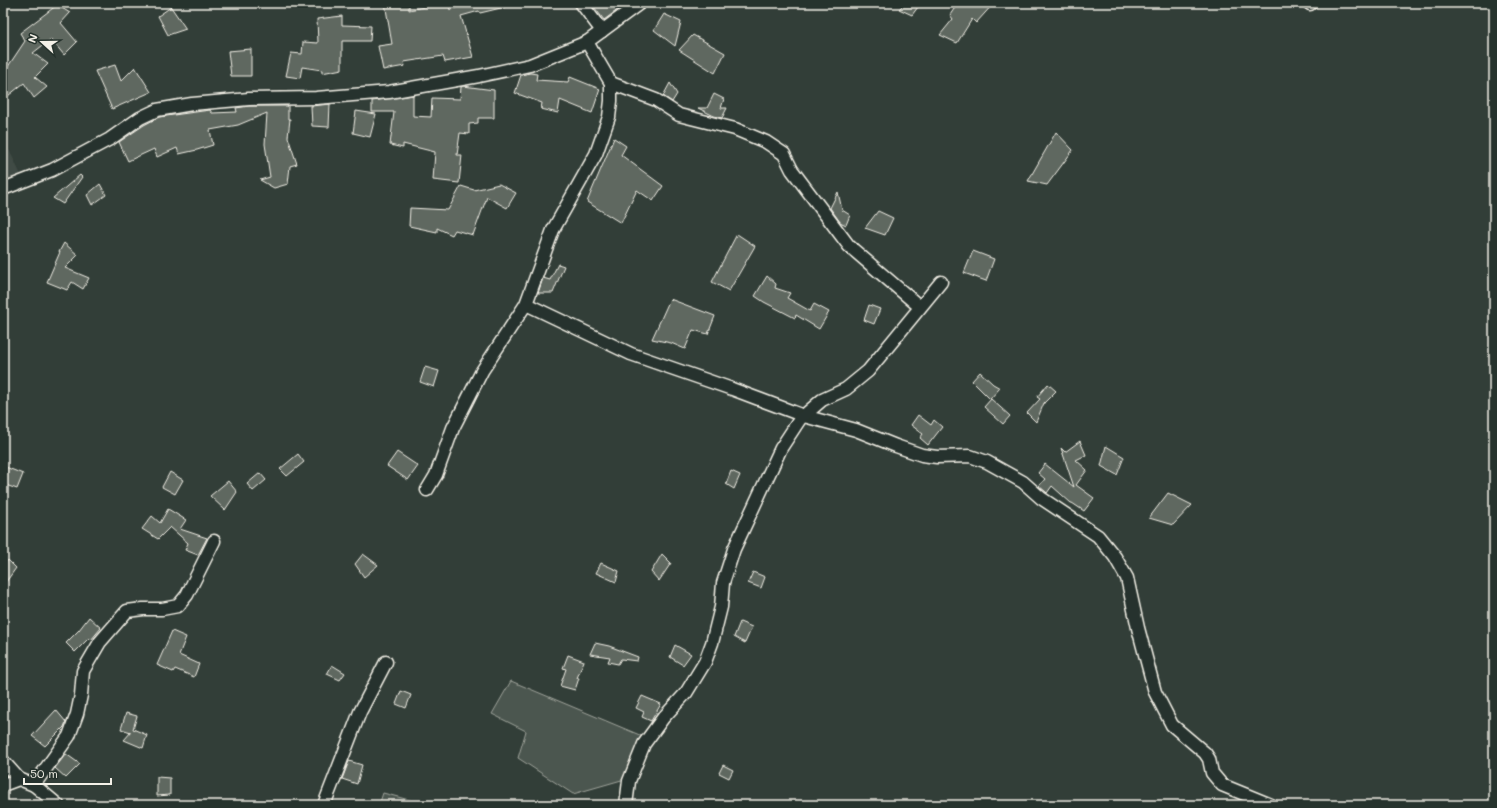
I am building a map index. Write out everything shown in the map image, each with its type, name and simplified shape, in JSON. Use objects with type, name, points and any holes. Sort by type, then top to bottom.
[{"type":"street","points":[[581,3],[602,31]]},
{"type":"street","points":[[3,189],[52,170],[110,139],[140,118],[161,109],[192,104],[249,99],[316,98],[389,92],[530,66],[587,42],[640,3]]},
{"type":"street","points":[[427,490],[436,475],[454,428],[482,371],[526,304],[553,230],[596,154],[609,117],[611,83],[587,42]]},
{"type":"street","points":[[611,83],[656,100],[679,116],[735,129],[766,142],[784,154],[792,170],[849,246],[920,307]]},
{"type":"street","points":[[626,805],[630,781],[644,744],[663,718],[686,693],[705,662],[712,643],[721,608],[723,583],[734,549],[781,448],[800,419],[822,400],[846,389],[868,371],[941,282]]},
{"type":"street","points":[[526,304],[631,354],[804,416],[856,430],[922,455],[937,457],[970,456],[987,462],[1023,482],[1041,498],[1098,536],[1114,557],[1127,578],[1138,628],[1155,692],[1172,725],[1205,753],[1209,759],[1212,773],[1222,785],[1271,805]]},
{"type":"street","points":[[34,785],[69,736],[77,714],[81,696],[83,671],[100,642],[127,611],[143,608],[162,610],[178,606],[187,594],[214,541]]},
{"type":"street","points":[[324,805],[360,712],[386,662]]},
{"type":"street","points":[[3,761],[19,779],[34,785],[58,805]]},
{"type":"street","points":[[3,785],[19,779]]},
{"type":"shaded area","points":[[3,137],[21,175],[3,183]]},
{"type":"shaded area","points":[[511,681],[642,736],[625,779],[573,794],[518,758],[526,731],[492,714]]},
{"type":"shaded area","points":[[383,793],[413,801],[411,805],[379,805]]},
{"type":"building","points":[[385,3],[409,3],[409,10],[445,3],[449,3],[450,10],[469,3],[505,3],[505,7],[480,13],[479,11],[461,16],[473,57],[445,62],[443,56],[404,62],[405,66],[383,70],[378,46],[392,44]]},
{"type":"building","points":[[591,3],[627,3],[604,20]]},
{"type":"building","points":[[905,3],[921,3],[912,15],[899,9]]},
{"type":"building","points":[[958,3],[994,3],[976,23],[972,19],[957,43],[940,35],[953,19],[950,15]]},
{"type":"building","points":[[57,5],[70,13],[61,23],[77,42],[64,55],[51,39],[33,53],[48,64],[35,77],[47,87],[34,98],[24,83],[3,100],[3,74],[25,41],[20,33]]},
{"type":"building","points":[[171,7],[186,29],[168,35],[158,16]]},
{"type":"building","points":[[664,14],[681,22],[675,46],[654,30]]},
{"type":"building","points":[[342,16],[342,25],[371,26],[370,41],[342,41],[342,69],[322,73],[322,70],[302,67],[300,78],[286,76],[291,53],[302,54],[303,42],[318,43],[317,19]]},
{"type":"building","points":[[693,35],[725,53],[715,73],[679,50]]},
{"type":"building","points":[[251,49],[251,76],[231,76],[228,51]]},
{"type":"building","points":[[115,65],[121,81],[135,67],[151,92],[112,109],[95,71]]},
{"type":"building","points":[[530,73],[537,74],[536,80],[568,82],[570,77],[600,89],[592,113],[560,100],[558,113],[541,109],[542,103],[515,93],[521,75]]},
{"type":"building","points":[[670,83],[677,94],[672,102],[663,96]]},
{"type":"building","points":[[461,87],[494,90],[494,118],[478,118],[478,123],[469,124],[469,134],[460,133],[457,155],[462,155],[459,183],[433,180],[435,152],[403,144],[403,148],[390,145],[394,112],[372,112],[372,101],[413,95],[413,116],[431,117],[432,98],[460,99]]},
{"type":"building","points":[[714,94],[724,99],[721,108],[727,108],[722,118],[714,116],[698,108],[707,108]]},
{"type":"building","points":[[330,104],[329,127],[312,126],[311,106]]},
{"type":"building","points":[[249,106],[288,106],[288,119],[290,119],[288,137],[297,164],[290,166],[288,184],[274,188],[260,180],[270,177],[265,144],[267,113],[238,125],[210,130],[213,145],[179,154],[177,148],[157,157],[154,149],[128,161],[119,142],[159,117],[210,110],[212,113],[237,112],[236,108]]},
{"type":"building","points":[[356,111],[376,114],[370,137],[353,133]]},
{"type":"building","points":[[1056,132],[1073,150],[1047,185],[1028,181]]},
{"type":"building","points":[[614,138],[626,146],[621,155],[663,186],[653,201],[637,190],[621,223],[587,202]]},
{"type":"building","points":[[80,175],[82,177],[63,204],[53,198]]},
{"type":"building","points":[[100,184],[106,195],[92,205],[87,195]]},
{"type":"building","points":[[499,184],[516,193],[507,208],[487,197],[473,235],[455,230],[452,235],[437,228],[437,232],[409,226],[410,208],[448,210],[461,186],[474,190]]},
{"type":"building","points":[[838,192],[842,210],[850,215],[846,225],[840,222],[830,208]]},
{"type":"building","points":[[878,211],[893,218],[885,235],[865,228]]},
{"type":"building","points":[[737,234],[755,246],[729,291],[712,282]]},
{"type":"building","points":[[64,243],[78,255],[65,268],[89,278],[83,289],[72,282],[67,290],[47,282]]},
{"type":"building","points":[[973,251],[994,259],[986,281],[964,273]]},
{"type":"building","points":[[558,264],[564,266],[553,293],[538,293],[543,278],[550,280]]},
{"type":"building","points":[[767,276],[776,284],[775,288],[790,293],[787,298],[810,311],[814,304],[829,312],[819,329],[796,315],[795,318],[755,296]]},
{"type":"building","points":[[670,299],[715,316],[708,334],[693,330],[685,349],[671,343],[652,339]]},
{"type":"building","points":[[869,305],[880,309],[874,324],[864,320]]},
{"type":"building","points":[[425,367],[439,371],[434,387],[420,382]]},
{"type":"building","points":[[980,372],[993,384],[1000,388],[990,399],[972,381]]},
{"type":"building","points":[[1048,384],[1056,391],[1044,403],[1036,422],[1027,413],[1040,399],[1037,397]]},
{"type":"building","points":[[991,399],[1010,416],[1003,424],[984,407]]},
{"type":"building","points":[[918,415],[931,425],[934,420],[942,427],[928,445],[920,438],[923,434],[911,425]]},
{"type":"building","points":[[1080,441],[1086,455],[1076,460],[1087,470],[1076,485],[1094,498],[1084,511],[1071,503],[1052,486],[1047,493],[1039,486],[1045,479],[1038,473],[1045,464],[1074,487],[1061,448],[1065,452]]},
{"type":"building","points":[[1106,446],[1124,457],[1117,475],[1101,466]]},
{"type":"building","points":[[397,452],[418,466],[408,480],[387,466]]},
{"type":"building","points":[[298,454],[304,462],[287,476],[280,469]]},
{"type":"building","points":[[3,466],[23,474],[17,489],[3,484]]},
{"type":"building","points":[[731,471],[740,475],[734,489],[726,484]]},
{"type":"building","points":[[170,472],[183,480],[175,494],[162,487]]},
{"type":"building","points":[[260,473],[266,480],[253,491],[247,484]]},
{"type":"building","points":[[228,481],[237,492],[225,510],[210,496]]},
{"type":"building","points":[[1168,493],[1192,505],[1173,525],[1149,518]]},
{"type":"building","points":[[168,509],[186,520],[180,529],[207,538],[198,555],[185,550],[188,543],[170,527],[158,539],[142,529],[152,516],[160,523]]},
{"type":"building","points":[[363,554],[378,565],[364,577],[355,564]]},
{"type":"building","points":[[662,554],[671,563],[659,581],[651,572]]},
{"type":"building","points":[[8,560],[16,568],[3,586],[3,566]]},
{"type":"building","points":[[601,563],[619,571],[616,582],[596,573]]},
{"type":"building","points":[[753,572],[765,577],[761,588],[748,583]]},
{"type":"building","points":[[89,617],[101,628],[91,640],[89,638],[75,652],[66,643]]},
{"type":"building","points":[[740,622],[752,627],[745,643],[734,637]]},
{"type":"building","points":[[172,631],[186,637],[179,655],[199,664],[194,677],[175,669],[173,672],[157,665]]},
{"type":"building","points":[[595,643],[609,646],[638,657],[637,661],[621,659],[618,664],[608,662],[610,657],[590,654]]},
{"type":"building","points":[[675,645],[691,654],[683,665],[670,657]]},
{"type":"building","points":[[568,655],[584,661],[577,678],[579,678],[575,690],[560,686],[566,669],[563,668]]},
{"type":"building","points":[[332,665],[345,673],[340,680],[327,674]]},
{"type":"building","points":[[401,691],[411,695],[406,708],[396,704]]},
{"type":"building","points":[[642,696],[661,704],[651,721],[642,717],[644,712],[636,708]]},
{"type":"building","points":[[56,710],[66,722],[64,727],[45,746],[32,736]]},
{"type":"building","points":[[126,713],[137,716],[133,729],[147,735],[143,748],[124,740],[131,732],[121,729]]},
{"type":"building","points":[[66,754],[80,764],[66,778],[55,768]]},
{"type":"building","points":[[349,761],[362,765],[357,784],[342,779]]},
{"type":"building","points":[[723,765],[733,770],[729,778],[719,773]]},
{"type":"building","points":[[157,777],[170,778],[170,795],[157,796]]}]
